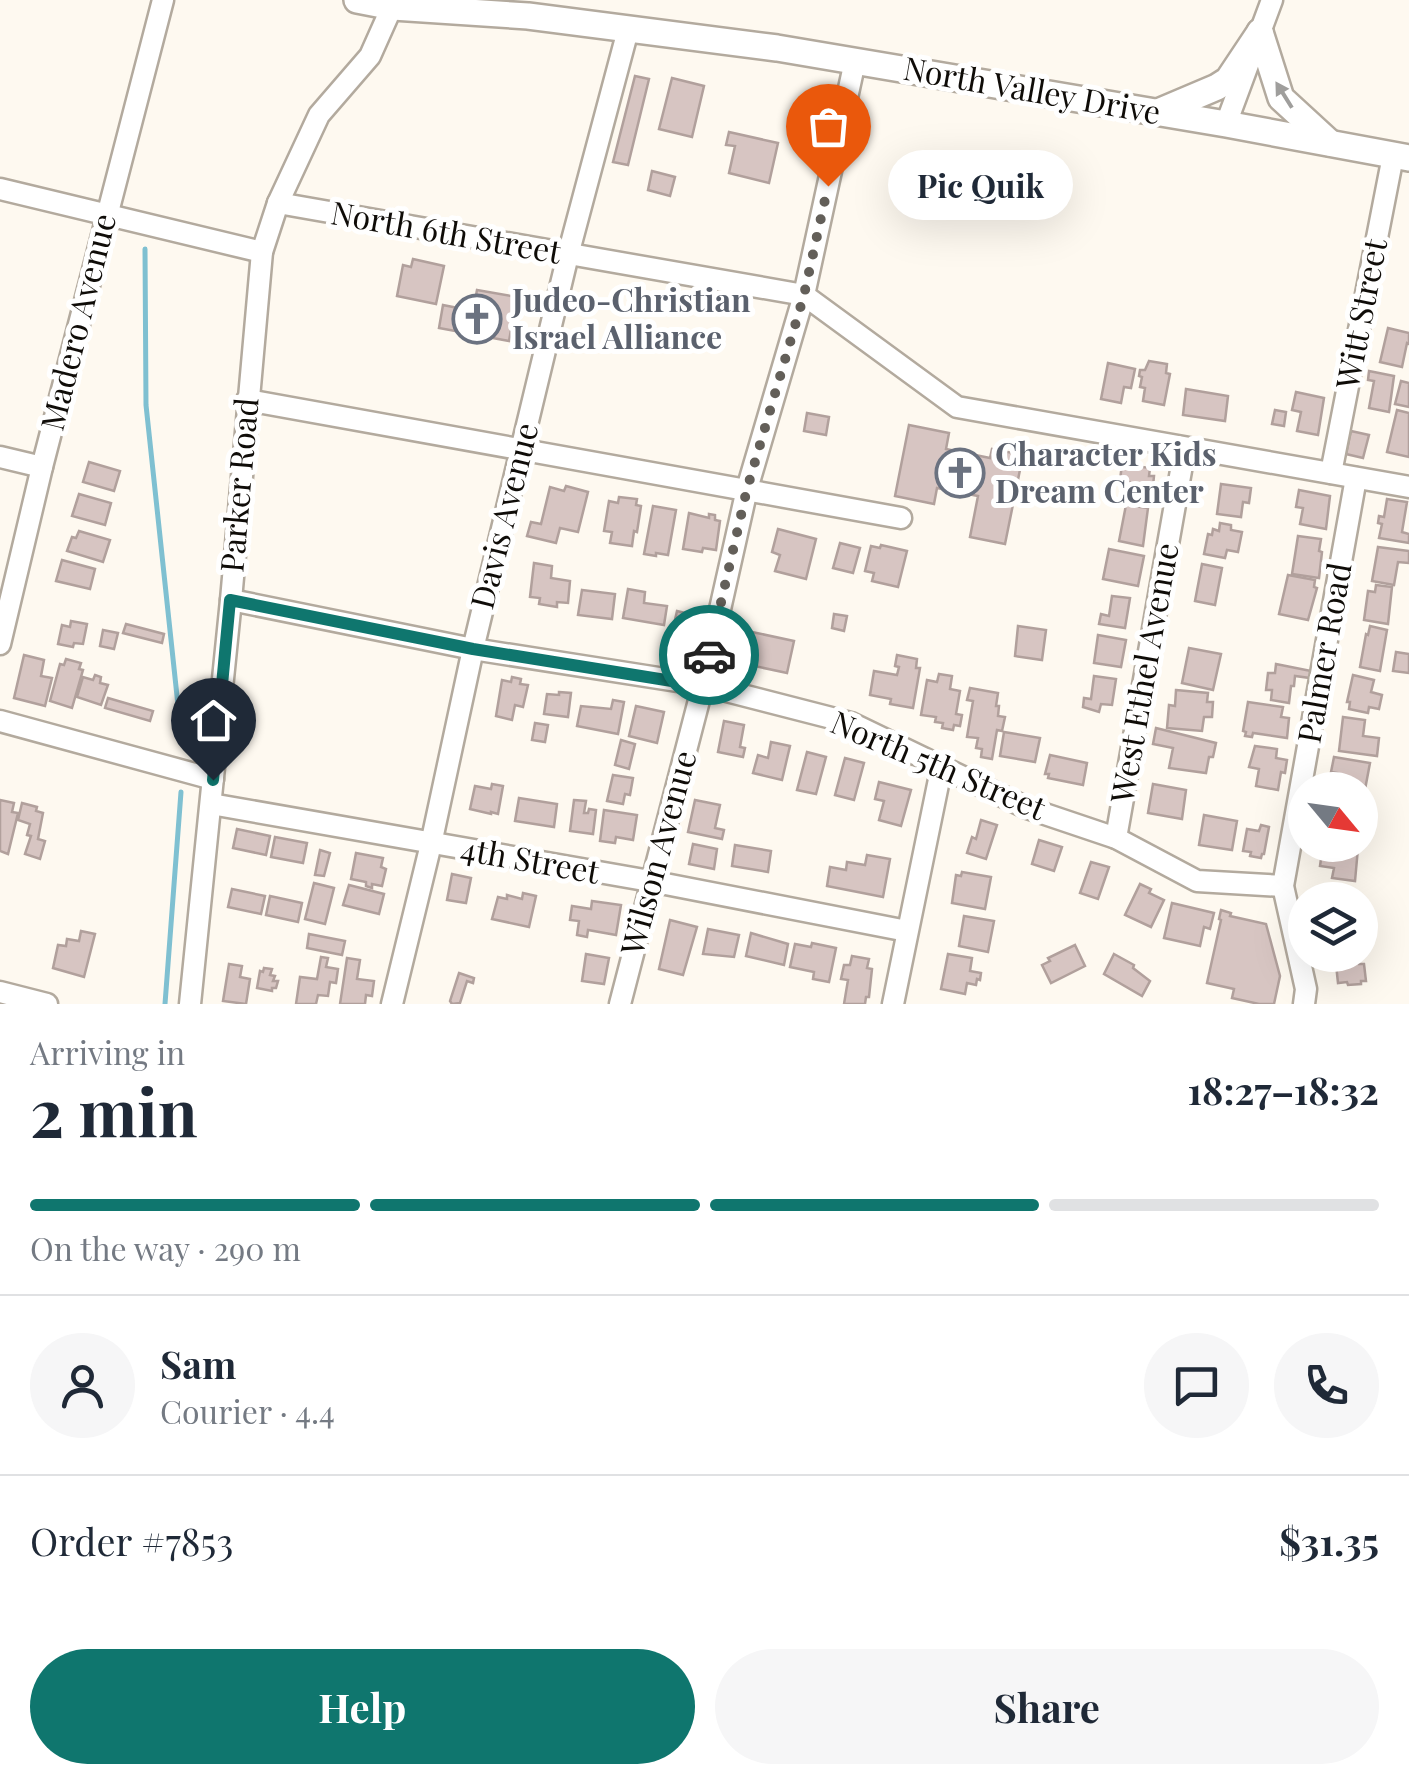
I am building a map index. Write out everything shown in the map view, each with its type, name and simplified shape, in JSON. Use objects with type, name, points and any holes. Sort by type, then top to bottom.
[{"type":"main road","name":"North Valley Drive","points":[[356,0],[532,8],[628,30],[855,61],[1401,157]]},
{"type":"main road","points":[[1157,112],[1218,88],[1228,80],[1260,32]]},
{"type":"main road","points":[[1260,32],[1281,98],[1331,144]]},
{"type":"street","name":"Madero Avenue","points":[[0,644],[163,0]]},
{"type":"street","points":[[1226,124],[1272,0]]},
{"type":"street","name":"Parker Road","points":[[190,1004],[262,252],[278,202],[319,116],[370,56],[394,4]]},
{"type":"street","name":"Davis Avenue","points":[[392,1004],[568,255],[628,30]]},
{"type":"street","name":"Wilson Avenue","points":[[620,1004],[703,686],[747,489],[804,295],[855,61]]},
{"type":"street","name":"Witt Street","points":[[1331,473],[1401,157]]},
{"type":"street","points":[[0,189],[262,252]]},
{"type":"street","name":"North 6th Street","points":[[278,202],[804,295],[958,407],[1409,487]]},
{"type":"street","points":[[247,400],[902,518]]},
{"type":"street","name":"West Ethel Avenue","points":[[1116,838],[1185,448]]},
{"type":"street","points":[[0,457],[42,467]]},
{"type":"street","name":"Palmer Road","points":[[1304,1004],[1306,989],[1283,886],[1356,478]]},
{"type":"street","name":"North 5th Street","points":[[230,600],[473,649],[703,686],[851,723],[1028,808],[1116,838],[1198,881],[1283,886]]},
{"type":"street","points":[[0,721],[213,780]]},
{"type":"street","points":[[893,1004],[942,766]]},
{"type":"street","name":"4th Street","points":[[211,804],[908,931]]},
{"type":"street","points":[[0,992],[47,1004]]},
{"type":"building","points":[[635,76],[649,79],[628,165],[613,162]]},
{"type":"building","points":[[672,78],[704,86],[692,137],[659,129]]},
{"type":"building","points":[[729,132],[778,143],[769,183],[729,173],[735,146],[726,145]]},
{"type":"building","points":[[652,171],[675,177],[670,196],[648,190]]},
{"type":"building","points":[[413,259],[444,266],[436,304],[397,296],[403,265],[411,267]]},
{"type":"building","name":"Judeo-Christian Israel Alliance","points":[[477,290],[517,297],[509,341],[439,328],[443,305],[473,311]]},
{"type":"building","points":[[1388,328],[1409,333],[1402,367],[1380,362]]},
{"type":"building","points":[[1149,361],[1167,364],[1166,373],[1170,374],[1164,405],[1143,401],[1145,388],[1140,387],[1139,376]]},
{"type":"building","points":[[1108,363],[1135,369],[1131,388],[1124,387],[1121,403],[1101,399]]},
{"type":"building","points":[[1369,371],[1394,376],[1389,412],[1369,408],[1374,381],[1368,380]]},
{"type":"building","points":[[1401,381],[1409,383],[1409,407],[1395,404]]},
{"type":"building","points":[[1186,389],[1228,396],[1225,421],[1183,415]]},
{"type":"building","points":[[1296,392],[1324,398],[1318,435],[1297,431],[1301,412],[1292,410]]},
{"type":"building","points":[[1275,410],[1286,412],[1284,426],[1272,424]]},
{"type":"building","points":[[1397,410],[1409,413],[1409,457],[1387,452]]},
{"type":"building","points":[[807,413],[829,417],[826,435],[804,431]]},
{"type":"building","name":"Character Kids Dream Center","points":[[909,425],[949,433],[946,449],[990,458],[992,449],[1023,455],[1005,544],[970,537],[978,496],[937,488],[934,504],[895,496]]},
{"type":"building","points":[[1351,431],[1369,435],[1363,458],[1346,454]]},
{"type":"building","points":[[1123,456],[1136,457],[1135,466],[1150,468],[1153,486],[1148,485],[1146,499],[1128,497],[1130,482],[1120,480]]},
{"type":"building","points":[[89,462],[120,471],[114,491],[83,482]]},
{"type":"building","points":[[1221,484],[1251,488],[1241,517],[1217,514]]},
{"type":"building","points":[[566,486],[588,492],[578,532],[560,528],[556,543],[527,536],[531,522],[541,524],[550,487],[564,491]]},
{"type":"building","points":[[1299,490],[1330,496],[1326,529],[1300,524],[1303,508],[1296,507]]},
{"type":"building","points":[[79,494],[111,503],[105,525],[72,516]]},
{"type":"building","points":[[619,497],[637,499],[636,505],[641,506],[632,546],[610,543],[612,532],[604,531],[609,501],[618,503]]},
{"type":"building","points":[[1387,499],[1407,502],[1402,532],[1409,534],[1409,543],[1379,538],[1379,516],[1384,517]]},
{"type":"building","points":[[1126,505],[1148,508],[1143,546],[1119,541]]},
{"type":"building","points":[[653,506],[676,510],[668,555],[644,554]]},
{"type":"building","points":[[689,513],[709,518],[709,514],[715,515],[715,520],[720,521],[716,550],[683,549]]},
{"type":"building","points":[[1220,523],[1242,532],[1238,552],[1227,550],[1225,558],[1204,554],[1208,534],[1212,535],[1213,529],[1219,531]]},
{"type":"building","points":[[778,529],[816,539],[806,579],[775,571],[780,555],[772,552]]},
{"type":"building","points":[[79,531],[110,540],[103,562],[67,551]]},
{"type":"building","points":[[1298,536],[1321,539],[1319,578],[1292,574]]},
{"type":"building","points":[[840,543],[860,548],[853,573],[833,568]]},
{"type":"building","points":[[871,546],[907,551],[898,587],[872,581],[874,573],[865,571]]},
{"type":"building","points":[[1378,547],[1409,551],[1409,563],[1398,562],[1394,585],[1372,581]]},
{"type":"building","points":[[1109,549],[1144,556],[1138,586],[1103,579]]},
{"type":"building","points":[[62,560],[95,569],[90,589],[56,581]]},
{"type":"building","points":[[534,563],[552,566],[551,578],[570,581],[568,603],[557,602],[557,607],[539,604],[540,598],[530,597]]},
{"type":"building","points":[[1202,564],[1222,568],[1215,605],[1195,601]]},
{"type":"building","points":[[1288,575],[1315,580],[1317,588],[1308,620],[1279,614]]},
{"type":"building","points":[[1376,585],[1392,587],[1388,624],[1364,620],[1368,591],[1375,592]]},
{"type":"building","points":[[628,589],[645,592],[644,603],[667,606],[664,625],[623,618]]},
{"type":"building","points":[[582,590],[615,594],[612,619],[578,615]]},
{"type":"building","points":[[1112,596],[1130,598],[1125,628],[1099,624],[1101,614],[1109,616]]},
{"type":"building","points":[[677,611],[693,615],[688,636],[672,633]]},
{"type":"building","points":[[834,614],[847,616],[844,631],[832,628]]},
{"type":"building","points":[[71,621],[87,624],[83,644],[58,644],[62,625],[70,627]]},
{"type":"building","points":[[126,624],[164,634],[162,643],[123,633]]},
{"type":"building","points":[[1018,626],[1046,630],[1042,660],[1015,656]]},
{"type":"building","points":[[1370,626],[1387,630],[1380,671],[1360,667]]},
{"type":"building","points":[[103,630],[118,633],[114,649],[100,646]]},
{"type":"building","points":[[752,632],[794,641],[787,673],[745,664]]},
{"type":"building","points":[[1098,635],[1126,640],[1121,667],[1094,663]]},
{"type":"building","points":[[1189,648],[1221,654],[1213,690],[1182,683]]},
{"type":"building","points":[[1396,652],[1409,654],[1409,673],[1393,671]]},
{"type":"building","points":[[24,655],[44,660],[41,676],[52,678],[45,706],[14,698]]},
{"type":"building","points":[[897,655],[917,659],[916,668],[920,668],[913,708],[870,695],[874,671],[897,675]]},
{"type":"building","points":[[66,659],[81,663],[79,669],[83,670],[72,708],[50,701],[60,664],[64,665]]},
{"type":"building","points":[[1276,664],[1311,671],[1310,678],[1295,676],[1289,703],[1271,700],[1272,690],[1266,690],[1268,673],[1275,673]]},
{"type":"building","points":[[939,674],[952,676],[950,689],[960,691],[956,714],[962,715],[960,726],[954,725],[953,730],[942,728],[943,723],[935,722],[936,717],[921,715],[927,680],[937,682]]},
{"type":"building","points":[[95,675],[101,677],[100,683],[108,685],[101,705],[77,697],[83,677],[93,680]]},
{"type":"building","points":[[1353,675],[1374,680],[1371,692],[1382,695],[1379,709],[1369,707],[1368,713],[1349,709]]},
{"type":"building","points":[[1094,676],[1116,679],[1112,705],[1101,704],[1099,712],[1083,707],[1084,698],[1091,699]]},
{"type":"building","points":[[512,677],[528,685],[523,707],[515,705],[512,720],[496,716],[502,680],[511,682]]},
{"type":"building","points":[[970,688],[998,693],[998,716],[1005,717],[1002,731],[997,730],[992,759],[981,757],[982,749],[976,748],[978,738],[967,737],[973,701],[967,700]]},
{"type":"building","points":[[1176,690],[1208,693],[1207,702],[1213,702],[1212,717],[1204,717],[1202,731],[1167,728],[1169,705],[1175,706]]},
{"type":"building","points":[[571,693],[568,717],[544,714],[547,694]]},
{"type":"building","points":[[108,698],[153,711],[150,721],[105,708]]},
{"type":"building","points":[[613,700],[624,702],[618,734],[577,726],[581,706],[611,709]]},
{"type":"building","points":[[1248,702],[1283,707],[1281,717],[1289,718],[1287,738],[1253,733],[1252,737],[1245,736]]},
{"type":"building","points":[[636,706],[664,712],[657,743],[629,736]]},
{"type":"building","points":[[1343,717],[1365,720],[1363,736],[1379,738],[1377,756],[1339,751]]},
{"type":"building","points":[[724,721],[744,725],[740,747],[745,748],[743,757],[718,752]]},
{"type":"building","points":[[535,723],[548,725],[545,742],[532,740]]},
{"type":"building","points":[[1156,728],[1216,743],[1206,773],[1169,768],[1173,748],[1153,744]]},
{"type":"building","points":[[1004,732],[1040,738],[1035,762],[1000,756]]},
{"type":"building","points":[[621,740],[635,744],[629,769],[615,765]]},
{"type":"building","points":[[771,742],[790,746],[782,780],[753,773],[758,755],[768,758]]},
{"type":"building","points":[[1255,746],[1277,749],[1276,758],[1287,760],[1278,790],[1256,786],[1259,769],[1249,767]]},
{"type":"building","points":[[807,752],[826,757],[816,794],[797,790]]},
{"type":"building","points":[[1050,755],[1087,763],[1083,785],[1048,778],[1049,774],[1045,774]]},
{"type":"building","points":[[1334,757],[1370,763],[1368,772],[1331,772]]},
{"type":"building","points":[[845,758],[864,763],[854,800],[835,795]]},
{"type":"building","points":[[613,775],[633,778],[630,795],[625,794],[623,804],[607,801]]},
{"type":"building","points":[[879,782],[911,790],[901,826],[879,820],[884,801],[875,799]]},
{"type":"building","points":[[492,784],[503,786],[498,814],[470,809],[475,786],[491,789]]},
{"type":"building","points":[[1153,784],[1186,790],[1182,819],[1148,813]]},
{"type":"building","points":[[519,798],[557,804],[554,827],[515,821]]},
{"type":"building","points":[[0,800],[14,803],[12,812],[18,813],[8,854],[0,851]]},
{"type":"building","points":[[574,800],[586,801],[584,813],[596,810],[593,834],[570,831]]},
{"type":"building","points":[[695,800],[720,805],[715,828],[724,830],[722,839],[688,832]]},
{"type":"building","points":[[22,803],[43,813],[38,839],[45,841],[40,859],[25,854],[31,836],[27,835],[30,824],[18,820]]},
{"type":"building","points":[[604,810],[637,815],[633,840],[616,837],[615,843],[600,841]]},
{"type":"building","points":[[1204,815],[1237,821],[1232,850],[1199,845]]},
{"type":"building","points":[[981,820],[997,825],[986,859],[967,853]]},
{"type":"building","points":[[1261,825],[1269,827],[1261,858],[1243,851],[1247,829],[1259,831]]},
{"type":"building","points":[[237,829],[270,836],[266,855],[233,848]]},
{"type":"building","points":[[275,837],[307,843],[303,863],[271,857]]},
{"type":"building","points":[[1039,840],[1062,847],[1054,871],[1032,864]]},
{"type":"building","points":[[693,844],[717,849],[714,869],[689,864]]},
{"type":"building","points":[[735,845],[771,851],[768,872],[732,866]]},
{"type":"building","points":[[320,850],[330,853],[324,876],[315,875]]},
{"type":"building","points":[[356,853],[383,858],[381,867],[386,869],[382,886],[372,884],[372,888],[366,882],[351,879]]},
{"type":"building","points":[[867,855],[890,859],[883,897],[827,886],[830,867],[846,870],[847,862],[865,865]]},
{"type":"building","points":[[1091,862],[1109,867],[1098,899],[1080,893]]},
{"type":"building","points":[[1321,862],[1357,862],[1355,881],[1332,878],[1334,868],[1320,866]]},
{"type":"building","points":[[962,872],[991,877],[985,909],[952,903],[956,875],[961,876]]},
{"type":"building","points":[[452,874],[471,878],[466,903],[447,900]]},
{"type":"building","points":[[314,883],[334,888],[325,924],[305,919]]},
{"type":"building","points":[[1140,884],[1164,900],[1151,927],[1125,915]]},
{"type":"building","points":[[349,885],[384,894],[379,914],[343,905]]},
{"type":"building","points":[[232,889],[265,896],[261,914],[228,907]]},
{"type":"building","points":[[523,893],[536,896],[529,927],[492,919],[498,897],[522,899]]},
{"type":"building","points":[[270,896],[302,903],[298,922],[266,915]]},
{"type":"building","points":[[592,901],[621,905],[616,935],[588,930],[587,937],[577,935],[579,921],[570,920],[572,906],[591,909]]},
{"type":"building","points":[[1172,903],[1214,913],[1210,929],[1204,927],[1200,946],[1164,938]]},
{"type":"building","points":[[1221,910],[1231,913],[1230,916],[1266,924],[1280,976],[1274,1004],[1232,998],[1234,989],[1207,983]]},
{"type":"building","points":[[964,916],[994,921],[988,952],[959,946]]},
{"type":"building","points":[[670,920],[697,927],[683,975],[659,969]]},
{"type":"building","points":[[708,929],[739,935],[734,957],[703,954]]},
{"type":"building","points":[[81,931],[95,934],[84,977],[53,968],[58,945],[66,946],[67,939],[79,941]]},
{"type":"building","points":[[751,933],[788,944],[784,965],[746,956]]},
{"type":"building","points":[[309,934],[345,941],[342,955],[307,948]]},
{"type":"building","points":[[812,943],[836,948],[829,982],[813,979],[814,972],[790,967],[795,944],[811,947]]},
{"type":"building","points":[[1075,945],[1085,966],[1051,983],[1042,965]]},
{"type":"building","points":[[586,954],[609,958],[604,984],[582,981]]},
{"type":"building","points":[[948,954],[972,958],[970,971],[981,973],[976,985],[967,983],[965,994],[941,989]]},
{"type":"building","points":[[1114,954],[1134,965],[1150,981],[1142,996],[1104,974]]},
{"type":"building","points":[[852,956],[869,959],[867,968],[872,969],[865,1004],[844,1004],[848,980],[841,979],[844,965],[850,965]]},
{"type":"building","points":[[321,957],[328,958],[326,967],[338,969],[336,983],[330,982],[328,996],[318,995],[316,1004],[296,1004],[300,977],[317,979]]},
{"type":"building","points":[[347,958],[360,960],[357,979],[374,981],[372,996],[366,995],[365,1004],[340,1004]]},
{"type":"building","points":[[229,964],[242,966],[240,977],[250,979],[246,1004],[223,1001]]},
{"type":"building","points":[[264,968],[272,969],[273,981],[278,981],[272,991],[257,988]]},
{"type":"building","points":[[1337,972],[1365,972],[1366,981],[1361,984],[1338,983]]},
{"type":"building","points":[[459,973],[474,978],[473,983],[467,981],[460,1003],[452,1004],[450,1001]]},
{"type":"waterway","points":[[145,249],[146,405],[182,743]]},
{"type":"waterway","points":[[165,1004],[181,792]]},
{"type":"way so far","points":[[709,655],[747,489],[804,295],[828,186]]},
{"type":"place","name":"Pic Quik","points":[[828,186]]},
{"type":"place","name":"Judeo-Christian Israel Alliance","points":[[477,319]]},
{"type":"place","name":"Character Kids Dream Center","points":[[960,473]]},
{"type":"route","points":[[213,780],[230,600],[473,649],[703,686],[709,655]]}]
